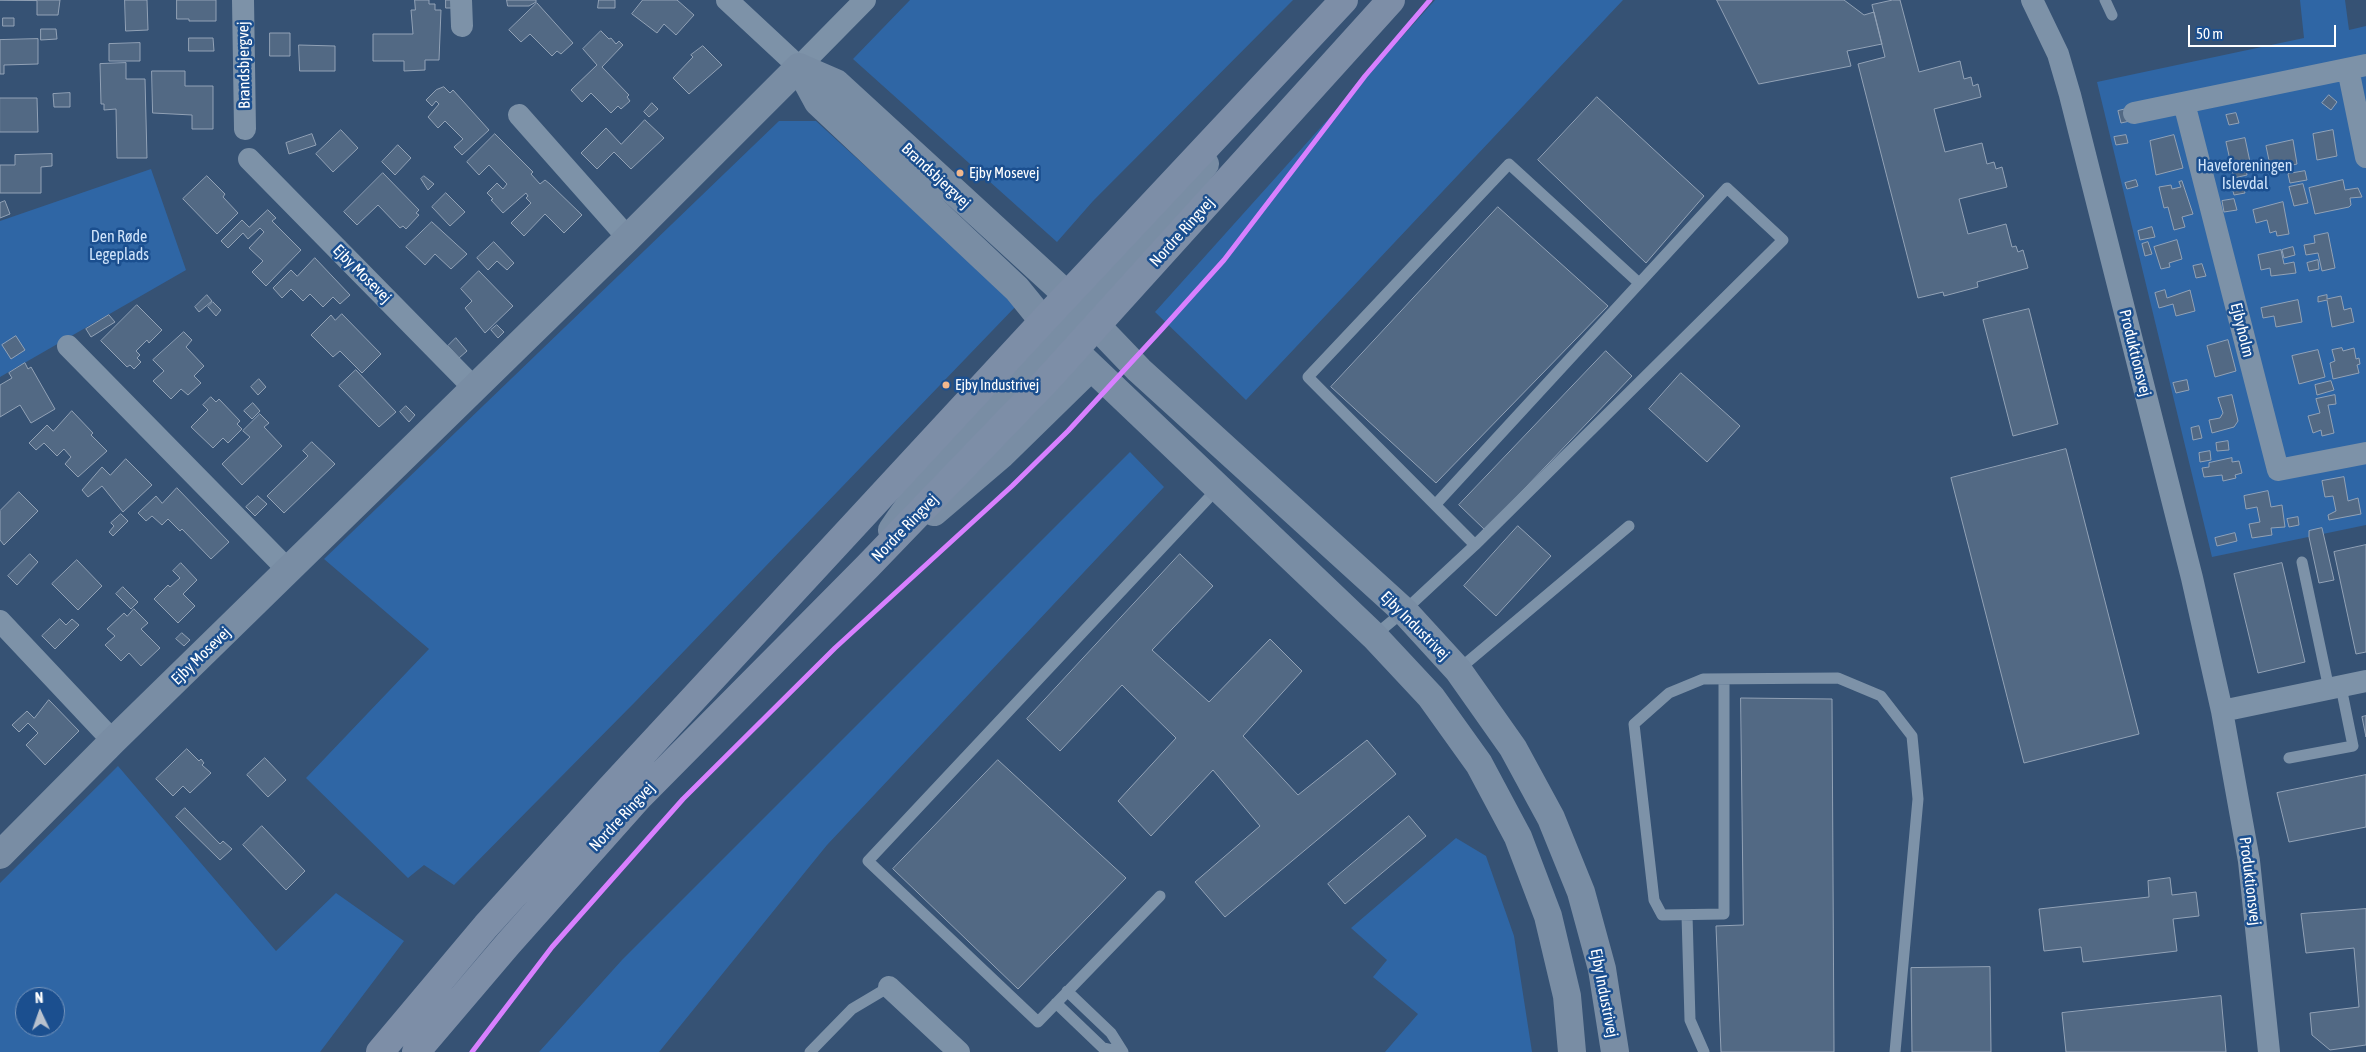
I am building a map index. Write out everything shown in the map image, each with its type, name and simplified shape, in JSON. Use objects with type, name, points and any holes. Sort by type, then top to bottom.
[{"type":"main road","name":"Nordre Ringvej","points":[[416,1052],[508,944],[638,798],[867,567],[1067,344],[1083,311],[1261,88],[1344,0]]},
{"type":"main road","name":"Nordre Ringvej","points":[[380,1052],[499,911],[1067,344],[1083,311],[1123,298],[1391,0]]},
{"type":"street","name":"Brandsbjergvej","points":[[243,0],[245,129]]},
{"type":"street","points":[[461,0],[462,26]]},
{"type":"street","name":"Brandsbjergvej","points":[[727,0],[798,67],[818,102],[1017,289],[1067,344]]},
{"type":"street","name":"Ejby Mosevej","points":[[0,855],[113,741],[476,389],[865,0]]},
{"type":"street","name":"Produktionsvej","points":[[2032,0],[2058,54],[2070,95],[2192,578],[2222,711],[2249,861],[2269,1052]]},
{"type":"street","name":"Brandsbjergvej","points":[[798,67],[836,83],[1083,311]]},
{"type":"street","points":[[2134,113],[2357,67],[2366,157]]},
{"type":"street","name":"Ejbyholm","points":[[2184,103],[2278,470],[2366,453]]},
{"type":"street","points":[[519,116],[628,238]]},
{"type":"street","name":"Ejby Mosevej","points":[[248,159],[476,389]]},
{"type":"street","name":"Ejby Industrivej","points":[[1083,311],[1139,370],[1404,611],[1458,670],[1513,748],[1551,818],[1581,892],[1602,969],[1615,1052]]},
{"type":"street","points":[[1067,344],[1374,636],[1431,696],[1479,764],[1518,838],[1548,916],[1567,996],[1572,1052]]},
{"type":"street","points":[[68,346],[288,570]]},
{"type":"street","points":[[0,621],[113,741]]},
{"type":"street","points":[[2222,711],[2366,681]]},
{"type":"street","points":[[890,987],[958,1052]]},
{"type":"lane","points":[[2105,0],[2112,15]]},
{"type":"lane","points":[[1475,546],[1436,504],[1308,377],[1509,164],[1639,283]]},
{"type":"lane","points":[[1374,636],[1475,546],[1783,240],[1727,188],[1436,504]]},
{"type":"lane","points":[[1160,896],[1038,1022],[868,861],[1218,488]]},
{"type":"lane","points":[[1458,670],[1629,526]]},
{"type":"lane","points":[[2289,758],[2353,746],[2335,688],[2302,562]]},
{"type":"lane","points":[[1724,679],[1724,914],[1662,916],[1654,900],[1634,724],[1668,693],[1703,679],[1838,678],[1881,696],[1912,736],[1918,800],[1895,1052]]},
{"type":"lane","points":[[1687,915],[1690,1020],[1704,1052]]},
{"type":"lane","points":[[810,1052],[852,1009],[890,987]]},
{"type":"lane","points":[[1067,991],[1111,1034],[1123,1052]]},
{"type":"lane","points":[[1056,1003],[1103,1048],[1123,1052]]},
{"type":"green space","points":[[910,0],[1293,0],[1093,201],[1057,242],[853,59]]},
{"type":"green space","points":[[1435,0],[1623,0],[1246,400],[1155,312]]},
{"type":"green space","name":"Haveforeningen Islevdal","points":[[2300,0],[2345,0],[2349,30],[2366,26],[2366,525],[2212,557],[2097,82],[2304,38]]},
{"type":"green space","points":[[779,121],[816,121],[1017,305],[636,701],[454,885],[424,865],[408,878],[306,778],[429,649],[324,559]]},
{"type":"green space","name":"Den Røde Legeplads","points":[[151,169],[186,270],[0,377],[0,221]]},
{"type":"green space","points":[[1130,452],[1164,487],[827,845],[659,1052],[539,1052],[622,960]]},
{"type":"green space","points":[[118,766],[276,951],[336,893],[404,941],[320,1052],[0,1052],[0,883]]},
{"type":"green space","points":[[1456,838],[1486,856],[1514,936],[1532,1052],[1385,1052],[1418,1014],[1373,977],[1387,960],[1351,928]]},
{"type":"building","points":[[0,0],[60,0],[58,15],[37,15],[37,1]]},
{"type":"building","points":[[125,0],[147,0],[148,30],[126,31]]},
{"type":"building","points":[[177,0],[216,0],[216,21],[177,19]]},
{"type":"building","points":[[415,0],[429,0],[429,4],[435,4],[435,10],[441,10],[439,60],[425,60],[425,70],[404,71],[404,61],[373,61],[373,34],[413,34],[411,10],[415,10]]},
{"type":"building","points":[[446,0],[455,0],[455,8],[446,8]]},
{"type":"building","points":[[507,0],[536,0],[536,2],[529,6],[508,6]]},
{"type":"building","points":[[599,0],[615,0],[615,8],[598,8]]},
{"type":"building","points":[[643,0],[677,0],[694,15],[676,35],[664,24],[657,33],[632,14]]},
{"type":"building","points":[[1717,0],[1844,0],[1864,15],[1874,12],[1882,44],[1847,51],[1851,66],[1759,84]]},
{"type":"building","points":[[1900,0],[1919,72],[1960,61],[1964,79],[1971,77],[1973,86],[1978,84],[1981,97],[1934,109],[1945,152],[1982,143],[1987,164],[1994,162],[1996,169],[2002,167],[2007,187],[1959,199],[1968,234],[2006,224],[2012,247],[2016,246],[2018,252],[2023,250],[2028,268],[1977,282],[1978,287],[1944,296],[1943,292],[1918,298],[1858,64],[1885,57],[1872,5]]},
{"type":"building","points":[[537,3],[573,43],[561,54],[557,51],[552,56],[530,34],[521,42],[509,30]]},
{"type":"building","points":[[3,18],[14,18],[14,26],[3,26]]},
{"type":"building","points":[[41,29],[56,29],[57,39],[41,40]]},
{"type":"building","points":[[601,31],[616,44],[619,41],[623,45],[602,67],[629,95],[627,97],[630,101],[621,109],[618,106],[611,113],[591,93],[582,102],[571,90],[597,65],[583,49]]},
{"type":"building","points":[[270,33],[290,33],[290,56],[270,56]]},
{"type":"building","points":[[189,38],[213,38],[214,51],[189,51]]},
{"type":"building","points":[[38,39],[38,64],[4,65],[4,74],[0,74],[0,40]]},
{"type":"building","points":[[140,43],[140,61],[109,61],[109,44]]},
{"type":"building","points":[[299,45],[335,46],[335,71],[300,71]]},
{"type":"building","points":[[703,46],[722,65],[689,94],[673,78],[693,57],[691,55]]},
{"type":"building","points":[[126,63],[126,79],[145,79],[147,158],[117,158],[116,109],[104,110],[104,104],[101,104],[100,64]]},
{"type":"building","points":[[152,71],[185,71],[185,86],[213,86],[213,129],[192,129],[192,115],[153,113]]},
{"type":"building","points":[[444,87],[450,93],[453,90],[489,130],[462,155],[454,147],[463,139],[445,121],[438,128],[428,117],[439,104],[436,101],[432,106],[426,100],[436,90]]},
{"type":"building","points":[[70,93],[70,107],[54,107],[53,94]]},
{"type":"building","points":[[2329,95],[2337,102],[2331,110],[2322,103]]},
{"type":"building","points":[[1597,97],[1704,196],[1646,263],[1538,160]]},
{"type":"building","points":[[0,98],[37,98],[38,132],[0,132]]},
{"type":"building","points":[[652,103],[658,109],[649,117],[644,112]]},
{"type":"building","points":[[2126,109],[2130,121],[2121,123],[2118,111]]},
{"type":"building","points":[[2236,113],[2239,123],[2229,125],[2226,115]]},
{"type":"building","points":[[645,120],[664,138],[631,169],[614,152],[597,169],[581,153],[606,128],[621,144]]},
{"type":"building","points":[[341,130],[358,148],[333,172],[316,154]]},
{"type":"building","points":[[2333,130],[2337,156],[2317,160],[2313,134]]},
{"type":"building","points":[[312,134],[316,145],[289,154],[286,143]]},
{"type":"building","points":[[495,134],[533,172],[531,174],[540,184],[545,180],[582,215],[564,233],[545,214],[524,236],[511,223],[531,203],[526,198],[528,196],[526,193],[503,213],[491,200],[493,199],[487,193],[497,183],[503,189],[507,184],[489,165],[479,175],[467,162]]},
{"type":"building","points":[[2126,135],[2128,143],[2116,145],[2114,137]]},
{"type":"building","points":[[2174,135],[2183,168],[2156,175],[2150,141]]},
{"type":"building","points":[[2245,138],[2250,162],[2245,163],[2247,175],[2234,178],[2226,142]]},
{"type":"building","points":[[2293,140],[2297,164],[2271,170],[2266,146]]},
{"type":"building","points":[[398,145],[411,158],[395,175],[382,162]]},
{"type":"building","points":[[52,154],[52,166],[41,167],[41,193],[0,193],[0,165],[15,165],[15,155]]},
{"type":"building","points":[[2305,171],[2307,180],[2290,183],[2288,174]]},
{"type":"building","points":[[383,173],[419,210],[416,213],[419,215],[406,229],[403,226],[400,228],[378,205],[357,225],[344,212]]},
{"type":"building","points":[[207,176],[225,194],[223,197],[238,213],[217,234],[183,199]]},
{"type":"building","points":[[424,176],[434,184],[428,190],[421,179]]},
{"type":"building","points":[[2136,180],[2138,186],[2127,189],[2125,183]]},
{"type":"building","points":[[2343,180],[2345,190],[2358,188],[2362,197],[2350,198],[2351,205],[2349,207],[2315,214],[2309,188]]},
{"type":"building","points":[[2182,181],[2193,214],[2182,217],[2185,227],[2174,230],[2168,207],[2164,208],[2159,187],[2171,185],[2172,189],[2181,187],[2179,182]]},
{"type":"building","points":[[2303,184],[2308,203],[2294,206],[2289,187]]},
{"type":"building","points":[[2243,185],[2245,193],[2234,195],[2232,187]]},
{"type":"building","points":[[446,193],[465,212],[450,226],[432,207]]},
{"type":"building","points":[[2234,199],[2237,210],[2224,212],[2222,201]]},
{"type":"building","points":[[5,201],[10,214],[0,218],[0,203]]},
{"type":"building","points":[[2283,202],[2289,234],[2277,236],[2276,231],[2270,233],[2267,220],[2256,223],[2253,210]]},
{"type":"building","points":[[1498,207],[1608,306],[1436,483],[1331,387]]},
{"type":"building","points":[[268,210],[276,218],[272,221],[301,250],[266,286],[252,272],[263,261],[249,248],[264,232],[260,228],[248,239],[243,233],[228,248],[221,241],[242,220],[249,227]]},
{"type":"building","points":[[432,222],[467,254],[451,269],[435,254],[425,265],[406,247]]},
{"type":"building","points":[[2152,227],[2155,237],[2140,240],[2138,231]]},
{"type":"building","points":[[2328,233],[2335,268],[2322,271],[2318,253],[2306,255],[2304,245],[2315,243],[2314,236]]},
{"type":"building","points":[[2177,240],[2182,259],[2169,263],[2170,267],[2161,269],[2154,247]]},
{"type":"building","points":[[494,242],[514,263],[507,270],[497,261],[488,270],[477,258]]},
{"type":"building","points":[[2148,242],[2152,254],[2145,256],[2142,244]]},
{"type":"building","points":[[2293,247],[2295,255],[2284,258],[2282,250]]},
{"type":"building","points":[[2281,250],[2284,264],[2294,262],[2296,273],[2271,276],[2270,268],[2261,270],[2258,255]]},
{"type":"building","points":[[315,258],[350,295],[340,304],[333,297],[323,307],[310,294],[303,301],[291,289],[282,298],[273,288],[291,270],[297,276]]},
{"type":"building","points":[[2318,260],[2319,269],[2309,271],[2307,263]]},
{"type":"building","points":[[2202,264],[2206,276],[2196,278],[2193,266]]},
{"type":"building","points":[[479,271],[513,306],[485,333],[465,308],[472,301],[461,289]]},
{"type":"building","points":[[2165,290],[2167,298],[2190,290],[2195,311],[2176,316],[2173,304],[2159,308],[2155,293]]},
{"type":"building","points":[[207,295],[212,301],[199,312],[195,307]]},
{"type":"building","points":[[2327,295],[2327,299],[2341,296],[2344,310],[2351,308],[2354,322],[2332,327],[2327,300],[2318,302],[2318,297]]},
{"type":"building","points":[[2298,300],[2302,322],[2276,327],[2274,316],[2263,318],[2261,308]]},
{"type":"building","points":[[213,302],[221,310],[216,316],[208,307]]},
{"type":"building","points":[[137,305],[162,330],[149,343],[147,340],[136,351],[140,355],[137,358],[141,362],[134,369],[130,365],[127,367],[101,341]]},
{"type":"building","points":[[2029,309],[2058,424],[2013,436],[1983,320]]},
{"type":"building","points":[[342,314],[381,354],[362,373],[340,351],[333,357],[311,335],[331,315],[335,320]]},
{"type":"building","points":[[109,315],[115,322],[91,337],[86,329]]},
{"type":"building","points":[[497,325],[504,332],[498,338],[491,330]]},
{"type":"building","points":[[184,332],[192,340],[186,347],[204,366],[194,376],[201,383],[188,395],[181,389],[171,399],[153,381],[164,371],[153,360]]},
{"type":"building","points":[[16,336],[25,350],[11,359],[2,345]]},
{"type":"building","points":[[456,338],[467,351],[459,358],[448,346]]},
{"type":"building","points":[[2228,340],[2236,371],[2215,377],[2207,346]]},
{"type":"building","points":[[2342,348],[2343,351],[2354,348],[2356,359],[2359,358],[2360,364],[2357,365],[2359,373],[2333,379],[2330,363],[2335,361],[2332,350]]},
{"type":"building","points":[[2318,350],[2325,377],[2299,384],[2292,356]]},
{"type":"building","points":[[1606,351],[1632,376],[1485,530],[1459,505]]},
{"type":"building","points":[[25,363],[28,369],[31,367],[55,409],[31,423],[20,405],[0,417],[0,385],[12,378],[9,373]]},
{"type":"building","points":[[356,370],[396,412],[379,427],[339,386]]},
{"type":"building","points":[[1681,373],[1740,426],[1707,462],[1649,409]]},
{"type":"building","points":[[259,379],[266,387],[258,395],[251,387]]},
{"type":"building","points":[[2187,380],[2189,390],[2176,393],[2173,383]]},
{"type":"building","points":[[2331,381],[2334,390],[2317,395],[2315,385]]},
{"type":"building","points":[[2232,395],[2238,421],[2234,427],[2212,433],[2209,420],[2220,418],[2223,413],[2218,398]]},
{"type":"building","points":[[2335,395],[2336,404],[2328,405],[2334,433],[2322,436],[2321,430],[2313,433],[2308,416],[2320,413],[2316,399]]},
{"type":"building","points":[[211,397],[216,402],[219,399],[240,421],[237,424],[242,429],[228,443],[223,438],[213,448],[191,427],[208,410],[203,405]]},
{"type":"building","points":[[253,403],[260,411],[252,419],[244,411]]},
{"type":"building","points":[[406,406],[415,415],[409,422],[400,412]]},
{"type":"building","points":[[72,411],[93,433],[91,435],[107,451],[78,477],[65,464],[71,457],[64,449],[57,456],[44,443],[36,450],[29,443],[47,425],[53,431]]},
{"type":"building","points":[[260,414],[269,423],[264,427],[282,446],[242,485],[222,464],[250,437],[243,431]]},
{"type":"building","points":[[2199,426],[2202,438],[2193,440],[2191,428]]},
{"type":"building","points":[[2228,441],[2229,450],[2217,451],[2216,443]]},
{"type":"building","points":[[312,442],[335,464],[284,513],[267,496],[308,456],[303,451]]},
{"type":"building","points":[[2066,449],[2139,734],[2024,763],[1951,478]]},
{"type":"building","points":[[2210,451],[2211,460],[2200,462],[2199,453]]},
{"type":"building","points":[[2232,458],[2232,462],[2239,461],[2242,473],[2235,475],[2236,478],[2223,481],[2222,475],[2204,477],[2202,468],[2209,467],[2209,463]]},
{"type":"building","points":[[126,459],[152,485],[123,512],[102,486],[88,497],[82,490],[102,467],[110,475]]},
{"type":"building","points":[[2344,477],[2348,501],[2358,498],[2361,514],[2329,520],[2328,515],[2336,511],[2333,496],[2325,497],[2322,481]]},
{"type":"building","points":[[177,488],[229,542],[211,559],[182,529],[180,531],[168,519],[162,525],[152,516],[146,521],[138,513],[156,496],[162,503]]},
{"type":"building","points":[[2268,491],[2271,507],[2282,505],[2285,527],[2271,528],[2272,535],[2252,538],[2249,524],[2260,522],[2257,507],[2246,509],[2244,496]]},
{"type":"building","points":[[19,492],[38,511],[4,545],[0,540],[0,511]]},
{"type":"building","points":[[258,496],[267,504],[255,516],[246,507]]},
{"type":"building","points":[[121,514],[128,521],[113,536],[109,532],[114,526],[111,523]]},
{"type":"building","points":[[2298,517],[2299,525],[2289,527],[2287,519]]},
{"type":"building","points":[[1518,526],[1551,556],[1496,616],[1464,586]]},
{"type":"building","points":[[2322,528],[2334,580],[2319,583],[2309,531]]},
{"type":"building","points":[[2235,533],[2237,541],[2217,546],[2215,538]]},
{"type":"building","points":[[2366,545],[2366,652],[2356,654],[2334,552]]},
{"type":"building","points":[[30,554],[38,562],[17,585],[8,576]]},
{"type":"building","points":[[1180,554],[1213,586],[1152,650],[1209,702],[1270,639],[1302,671],[1243,736],[1298,795],[1367,740],[1396,774],[1225,917],[1195,882],[1260,826],[1213,770],[1151,836],[1118,801],[1176,738],[1122,685],[1060,751],[1027,719]]},
{"type":"building","points":[[77,560],[102,586],[78,610],[52,584]]},
{"type":"building","points":[[181,563],[197,580],[183,594],[195,606],[178,623],[154,599],[168,585],[170,587],[180,578],[173,571]]},
{"type":"building","points":[[2282,563],[2305,662],[2258,673],[2234,574]]},
{"type":"building","points":[[123,587],[138,602],[131,609],[116,594]]},
{"type":"building","points":[[134,609],[148,623],[141,629],[160,648],[141,666],[129,653],[121,661],[105,645],[115,636],[107,629],[124,613],[127,616]]},
{"type":"building","points":[[60,619],[66,625],[72,619],[79,625],[55,649],[42,636]]},
{"type":"building","points":[[182,633],[190,640],[184,646],[176,639]]},
{"type":"building","points":[[1741,698],[1832,699],[1834,1052],[1721,1052],[1716,926],[1743,925]]},
{"type":"building","points":[[49,700],[79,731],[45,765],[26,745],[38,733],[28,723],[19,732],[12,725],[27,711],[34,718]]},
{"type":"building","points":[[2366,716],[2366,737],[2362,717]]},
{"type":"building","points":[[187,749],[199,761],[201,759],[204,763],[202,765],[211,773],[190,793],[183,786],[173,796],[156,779]]},
{"type":"building","points":[[265,758],[286,780],[268,797],[247,775]]},
{"type":"building","points":[[998,760],[1126,878],[1018,989],[893,869]]},
{"type":"building","points":[[2366,775],[2366,827],[2289,842],[2277,793]]},
{"type":"building","points":[[185,808],[220,844],[223,841],[232,849],[220,860],[176,817]]},
{"type":"building","points":[[1409,816],[1426,836],[1345,904],[1328,884]]},
{"type":"building","points":[[262,826],[305,871],[286,890],[243,845]]},
{"type":"building","points":[[2170,878],[2172,895],[2196,892],[2199,916],[2173,919],[2177,951],[2083,962],[2081,947],[2044,951],[2039,909],[2149,897],[2148,881]]},
{"type":"building","points":[[2366,909],[2366,1045],[2330,1050],[2312,1035],[2310,1013],[2359,1007],[2354,948],[2306,953],[2301,914]]},
{"type":"building","points":[[1990,967],[1991,1052],[1912,1052],[1911,968]]},
{"type":"building","points":[[2221,996],[2226,1052],[2066,1052],[2062,1013]]},
{"type":"transit line","points":[[472,1052],[552,947],[683,799],[835,648],[1012,486],[1068,431],[1162,329],[1224,260],[1365,76],[1430,0]]},
{"type":"place","name":"Ejby Mosevej","points":[[960,173]]},
{"type":"place","name":"Ejby Industrivej","points":[[946,385]]}]
